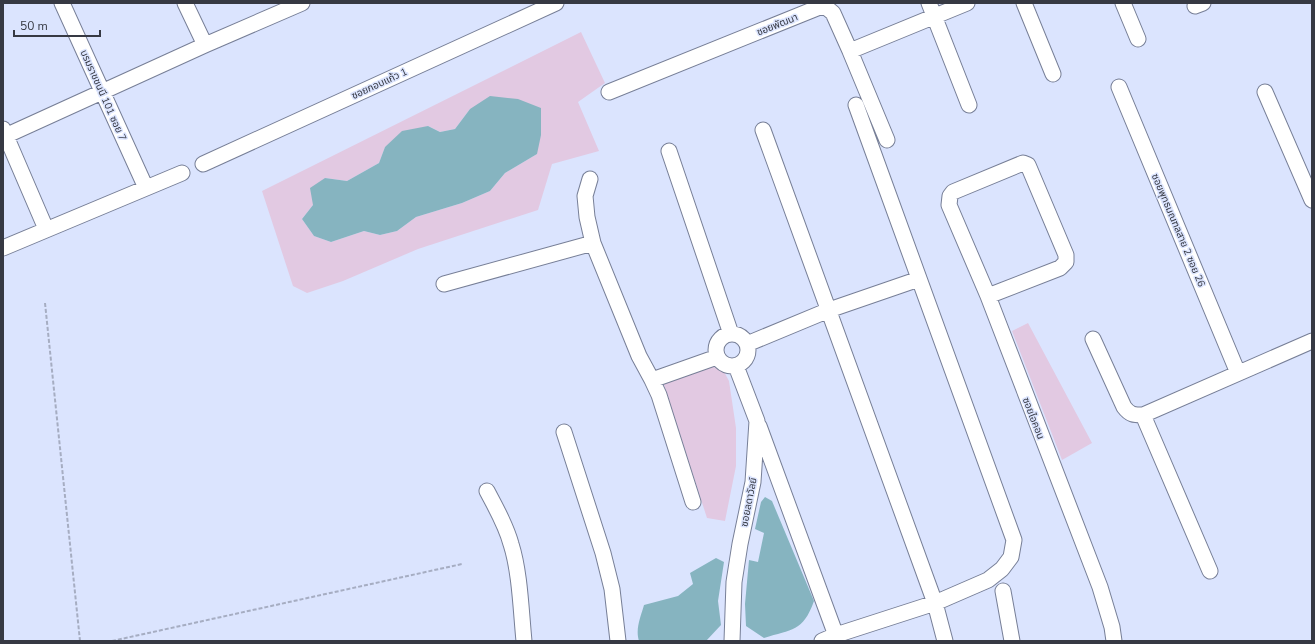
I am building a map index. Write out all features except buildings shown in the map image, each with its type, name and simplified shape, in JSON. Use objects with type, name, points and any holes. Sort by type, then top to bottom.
[{"type":"street","name":"บรมราชชนนี 101 ซอย 7","points":[[62,3],[146,188]]},
{"type":"street","points":[[185,3],[205,46]]},
{"type":"street","points":[[46,228],[4,134],[302,3]]},
{"type":"street","name":"ซอยกอบแก้ว 1","points":[[203,164],[556,3]]},
{"type":"street","points":[[850,51],[932,10],[966,3]]},
{"type":"street","points":[[1024,3],[1053,74]]},
{"type":"street","points":[[1124,3],[1138,39]]},
{"type":"street","name":"ซอยพัฒนา","points":[[609,92],[826,5],[833,13],[887,140]]},
{"type":"street","points":[[932,10],[969,105]]},
{"type":"street","name":"ซอยพุทธมณฑลสาย 2 ซอย 26","points":[[1119,87],[1238,373]]},
{"type":"street","points":[[1265,92],[1312,200]]},
{"type":"street","points":[[822,641],[837,638],[935,603],[988,580],[1002,569],[1011,557],[1014,540],[856,105]]},
{"type":"street","points":[[763,130],[935,603],[945,641]]},
{"type":"street","points":[[669,151],[731,334]]},
{"type":"street","name":"ซอยไอคอน","points":[[988,296],[1060,268],[1066,262],[1066,255],[1026,163],[952,192],[949,205],[988,296],[1100,586],[1112,627],[1114,641]]},
{"type":"street","points":[[3,248],[46,228],[182,173]]},
{"type":"street","points":[[590,179],[586,196],[587,216],[593,242],[639,356],[659,395],[694,502]]},
{"type":"street","points":[[444,284],[593,242]]},
{"type":"street","points":[[747,344],[828,310],[919,278]]},
{"type":"street","points":[[731,334],[742,338],[747,344],[748,355],[745,360],[736,366],[728,366],[723,364],[717,357],[716,352],[717,344],[720,339],[725,335],[731,334]]},
{"type":"street","points":[[1093,339],[1124,408],[1129,413],[1143,415],[1312,341]]},
{"type":"street","points":[[652,380],[717,357]]},
{"type":"street","name":"ซอยลดาวัลย์","points":[[732,641],[734,582],[753,482],[757,421],[736,366]]},
{"type":"street","points":[[1143,415],[1210,571]]},
{"type":"street","points":[[757,421],[837,638]]},
{"type":"street","points":[[564,432],[603,553],[612,589],[618,641]]},
{"type":"street","points":[[487,490],[504,523],[512,544],[524,641]]},
{"type":"street","points":[[1003,591],[1012,641]]},
{"type":"path","points":[[45,303],[80,641]]},
{"type":"path","points":[[112,641],[462,564]]},
{"type":"shaded area","points":[[581,32],[605,83],[578,102],[599,151],[552,164],[538,210],[418,249],[343,281],[307,293],[293,286],[262,191]],"holes":[[[470,109],[537,154],[505,173],[490,191],[462,203],[416,217],[397,231],[380,235],[364,231],[331,242],[314,236],[302,219],[313,205],[325,178],[347,181],[379,163],[385,147],[428,126],[440,132],[455,129]]]},
{"type":"shaded area","points":[[490,96],[518,99],[541,108],[541,135],[537,154],[505,173],[490,191],[462,203],[416,217],[397,231],[380,235],[364,231],[331,242],[314,236],[302,219],[313,205],[310,188],[325,178],[347,181],[379,163],[385,147],[402,131],[428,126],[440,132],[455,129],[470,109]]},
{"type":"shaded area","points":[[1028,323],[1092,443],[1062,460],[1012,331]]},
{"type":"shaded area","points":[[712,367],[722,368],[729,381],[736,428],[736,466],[725,521],[707,518],[663,382]]},
{"type":"shaded area","points":[[765,497],[772,501],[814,601],[810,611],[801,624],[789,631],[764,638],[746,626],[745,604],[749,560],[758,562],[764,533],[755,529],[761,502]]},
{"type":"shaded area","points":[[716,558],[724,562],[718,601],[721,625],[706,641],[639,641],[638,627],[644,605],[678,596],[693,584],[690,573]]}]
